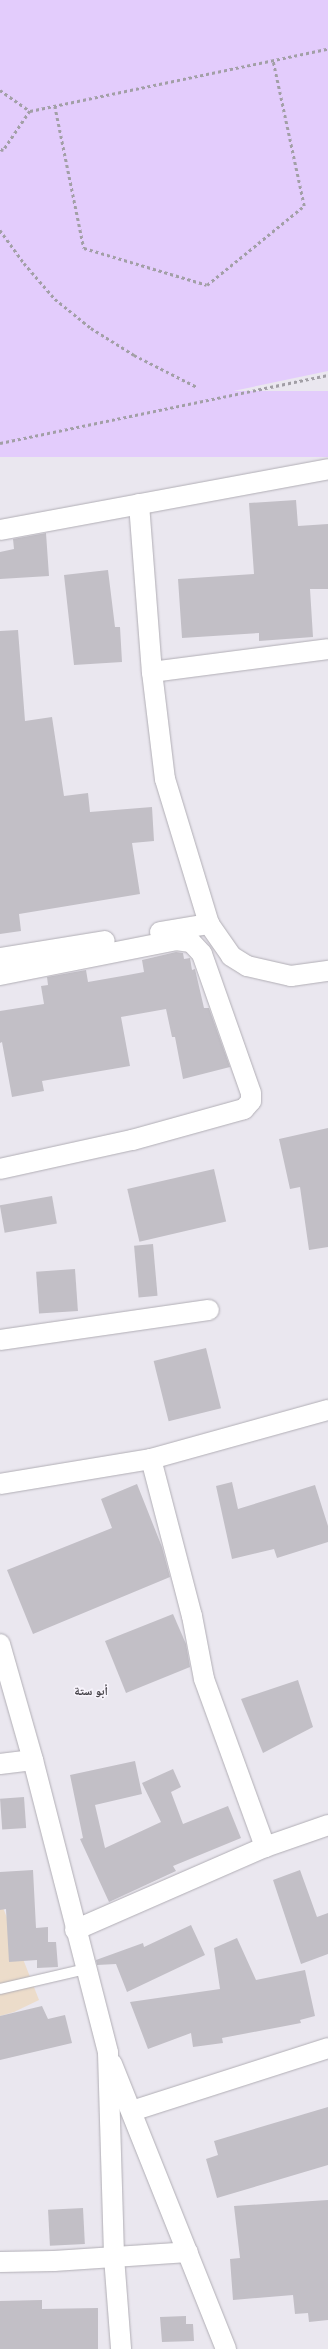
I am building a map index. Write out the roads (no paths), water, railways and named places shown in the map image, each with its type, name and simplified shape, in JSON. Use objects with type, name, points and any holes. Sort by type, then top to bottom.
[{"type":"street","points":[[0,530],[328,469]]},
{"type":"street","points":[[140,504],[152,672],[165,779],[209,924],[231,956],[247,966],[291,976],[328,971]]},
{"type":"street","points":[[152,672],[328,649]]},
{"type":"street","points":[[0,958],[209,924]]},
{"type":"street","points":[[0,975],[176,940],[191,942],[202,954],[251,1093],[251,1101],[244,1109],[132,1140],[0,1169]]},
{"type":"street","points":[[0,1340],[209,1310]]},
{"type":"street","points":[[0,1484],[151,1459],[328,1410]]},
{"type":"street","points":[[151,1459],[193,1621],[204,1679],[265,1847]]},
{"type":"street","points":[[0,1644],[32,1760],[108,2053],[226,2349]]},
{"type":"street","points":[[0,1764],[32,1760]]},
{"type":"street","points":[[75,1930],[265,1847],[328,1825]]},
{"type":"street","points":[[132,2111],[328,2048]]},
{"type":"street","points":[[108,2053],[114,2257],[121,2349]]},
{"type":"street","points":[[0,2262],[188,2252]]},
{"type":"lane","points":[[0,1989],[86,1969]]},
{"type":"district","name":"أبو ستة","points":[[91,1691]]}]
